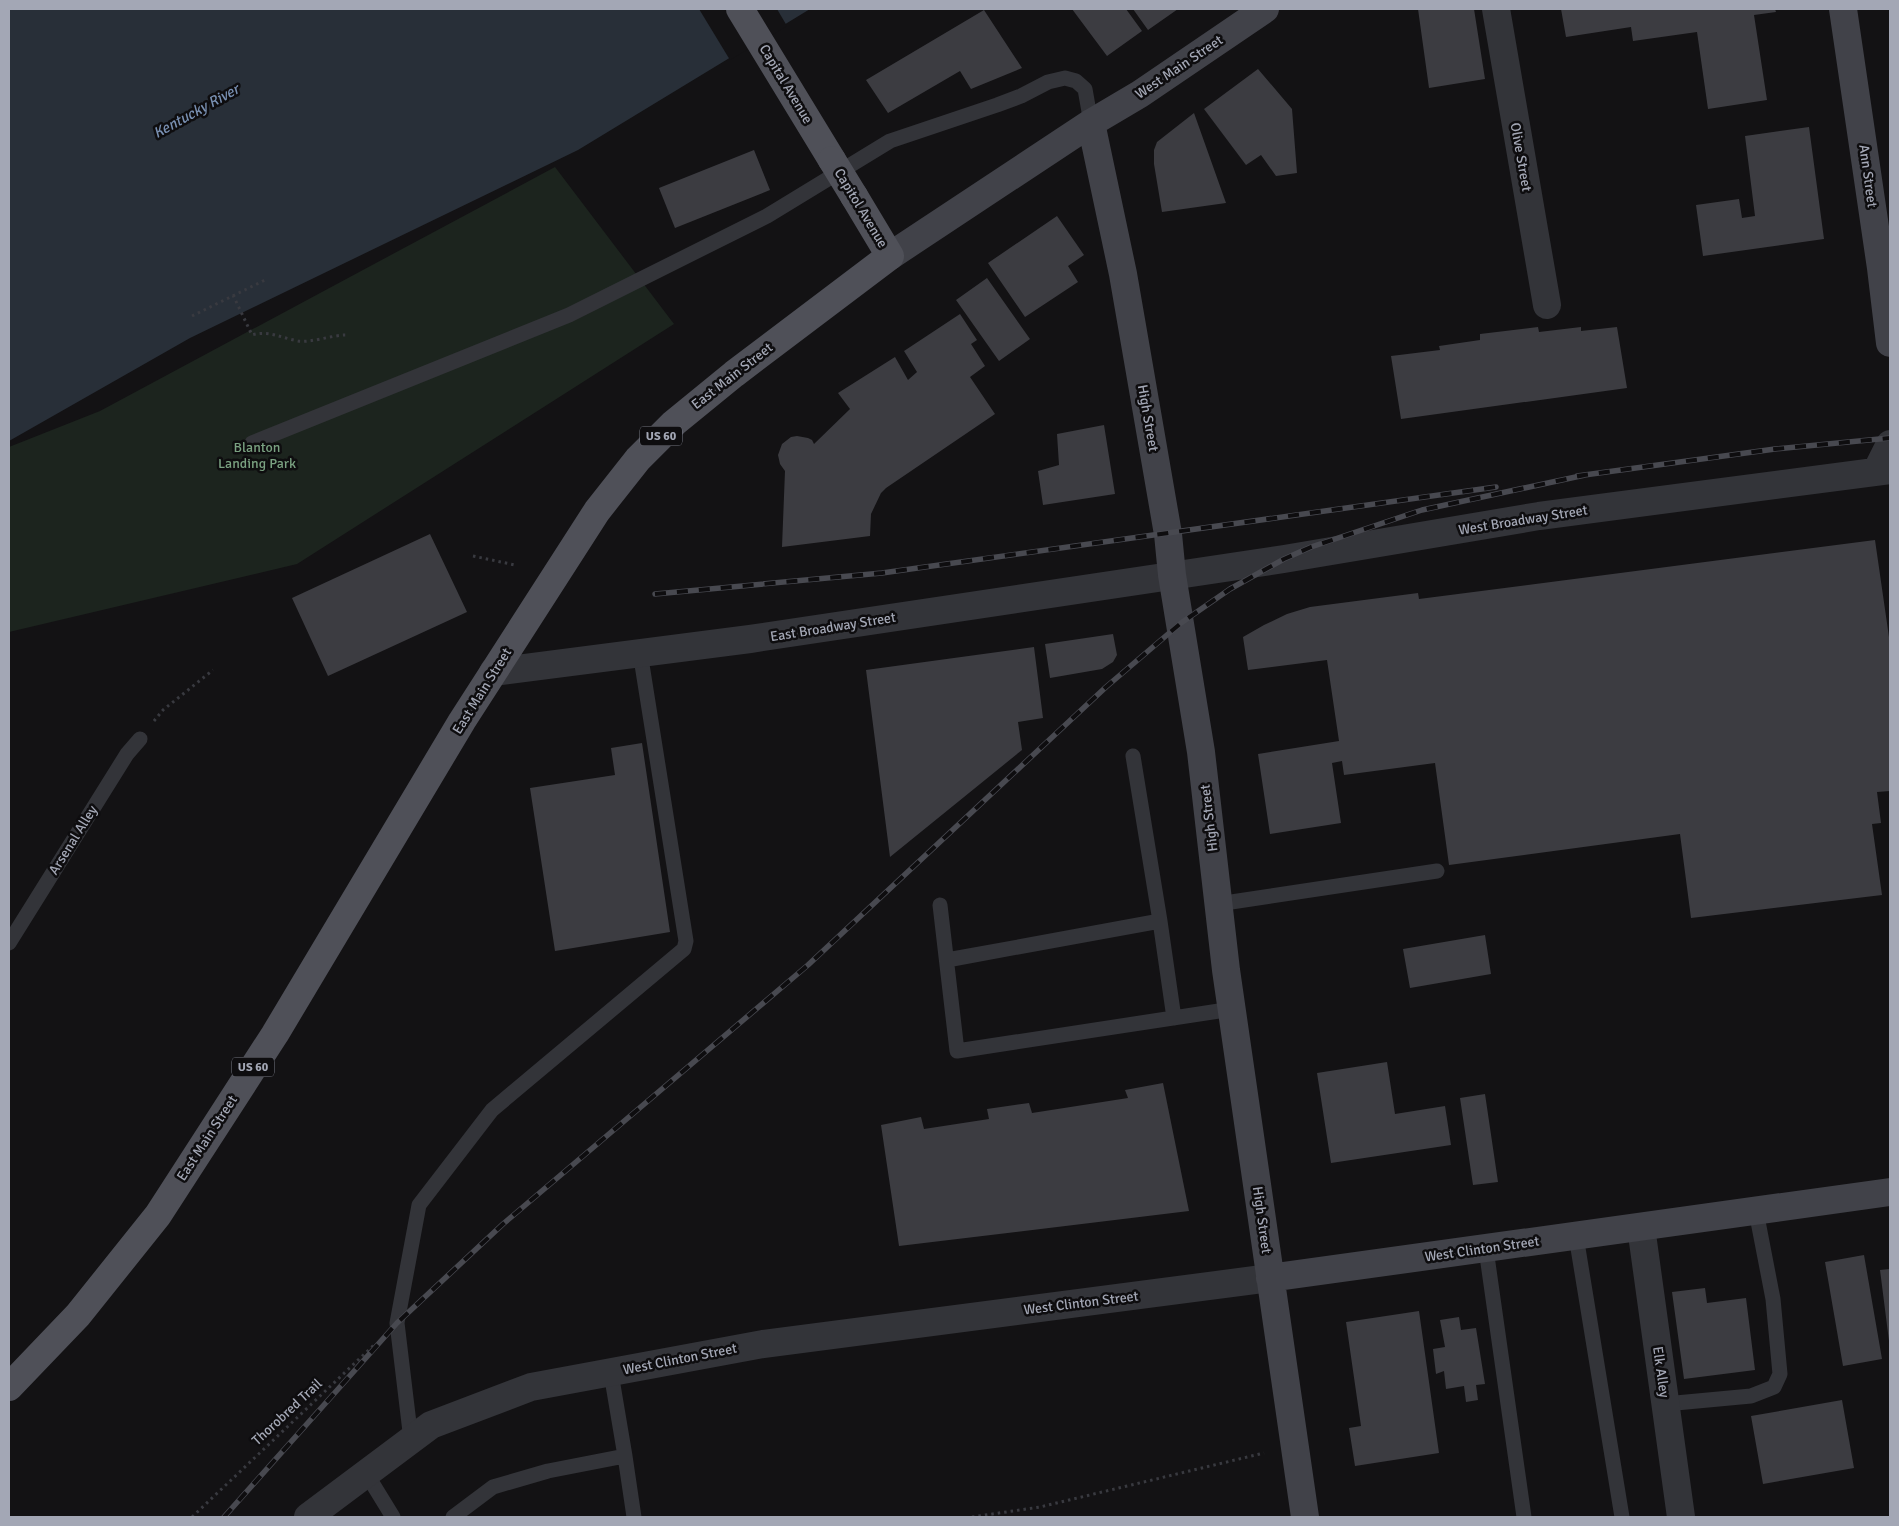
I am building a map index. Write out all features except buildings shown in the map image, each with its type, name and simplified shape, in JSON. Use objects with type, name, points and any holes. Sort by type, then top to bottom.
[{"type":"main road","name":"Capital Avenue","points":[[740,9],[832,160]]},
{"type":"main road","name":"West Main Street","points":[[1091,123],[1140,94],[1264,9]]},
{"type":"main road","name":"Ann Street","points":[[1843,9],[1881,268],[1890,343]]},
{"type":"main road","name":"East Main Street","points":[[9,1387],[78,1315],[158,1214],[275,1034],[493,672],[597,511],[638,459],[674,423],[734,374],[890,256],[1091,123]]},
{"type":"main road","name":"High Street","points":[[1091,123],[1125,284],[1168,534],[1172,575],[1201,752],[1232,1009],[1305,1517]]},
{"type":"main road","name":"Capitol Avenue","points":[[832,160],[890,256]]},
{"type":"main road","name":"West Clinton Street","points":[[1270,1278],[1890,1192]]},
{"type":"street","name":"Olive Street","points":[[1496,9],[1546,305]]},
{"type":"street","name":"West Broadway Street","points":[[1172,575],[1284,559],[1539,516],[1883,471],[1890,444]]},
{"type":"street","name":"East Broadway Street","points":[[493,672],[750,639],[1172,575]]},
{"type":"street","name":"Elk Alley","points":[[1641,1227],[1681,1517]]},
{"type":"street","name":"West Clinton Street","points":[[308,1517],[430,1426],[531,1387],[763,1344],[1270,1278]]},
{"type":"lane","points":[[252,443],[569,315],[767,216],[890,141],[997,105],[1021,96],[1048,82],[1065,78],[1076,81],[1085,89],[1091,123]]},
{"type":"lane","points":[[411,1440],[397,1323],[419,1205],[492,1110],[684,950],[686,941],[640,652]]},
{"type":"lane","name":"Arsenal Alley","points":[[9,943],[127,754],[140,739]]},
{"type":"lane","points":[[1134,756],[1174,1018]]},
{"type":"lane","points":[[1218,904],[1437,871]]},
{"type":"lane","points":[[940,905],[957,1051],[1232,1009]]},
{"type":"lane","points":[[947,960],[1160,921]]},
{"type":"lane","points":[[1665,1404],[1751,1396],[1774,1387],[1780,1374],[1773,1299],[1756,1211]]},
{"type":"lane","points":[[1576,1236],[1622,1517]]},
{"type":"lane","points":[[1486,1248],[1524,1517]]},
{"type":"lane","points":[[611,1373],[634,1517]]},
{"type":"lane","points":[[453,1517],[492,1487],[548,1471],[625,1456]]},
{"type":"lane","points":[[366,1473],[393,1517]]},
{"type":"path","points":[[192,316],[266,279]]},
{"type":"path","points":[[233,295],[252,335],[262,332],[301,342],[334,335],[346,335]]},
{"type":"path","points":[[473,556],[514,565]]},
{"type":"path","points":[[140,739],[163,710],[213,670]]},
{"type":"path","name":"Thorobred Trail","points":[[192,1517],[397,1323]]},
{"type":"path","points":[[972,1517],[1040,1507],[1264,1453]]},
{"type":"green space","name":"Blanton Landing Park","points":[[555,167],[674,324],[297,564],[9,632],[9,447],[100,411]]},
{"type":"water","name":"Kentucky River","points":[[9,9],[810,9],[578,150],[190,338],[9,441]]},
{"type":"pier","points":[[699,9],[777,9],[787,26],[730,60]]},
{"type":"railway","points":[[1577,476],[1775,449],[1890,438]]},
{"type":"railway","points":[[224,1517],[397,1323],[503,1224],[808,965],[1106,687],[1181,623],[1230,589],[1284,559],[1311,547],[1422,510],[1585,475]]},
{"type":"railway","points":[[655,594],[882,573],[1496,487]]}]
